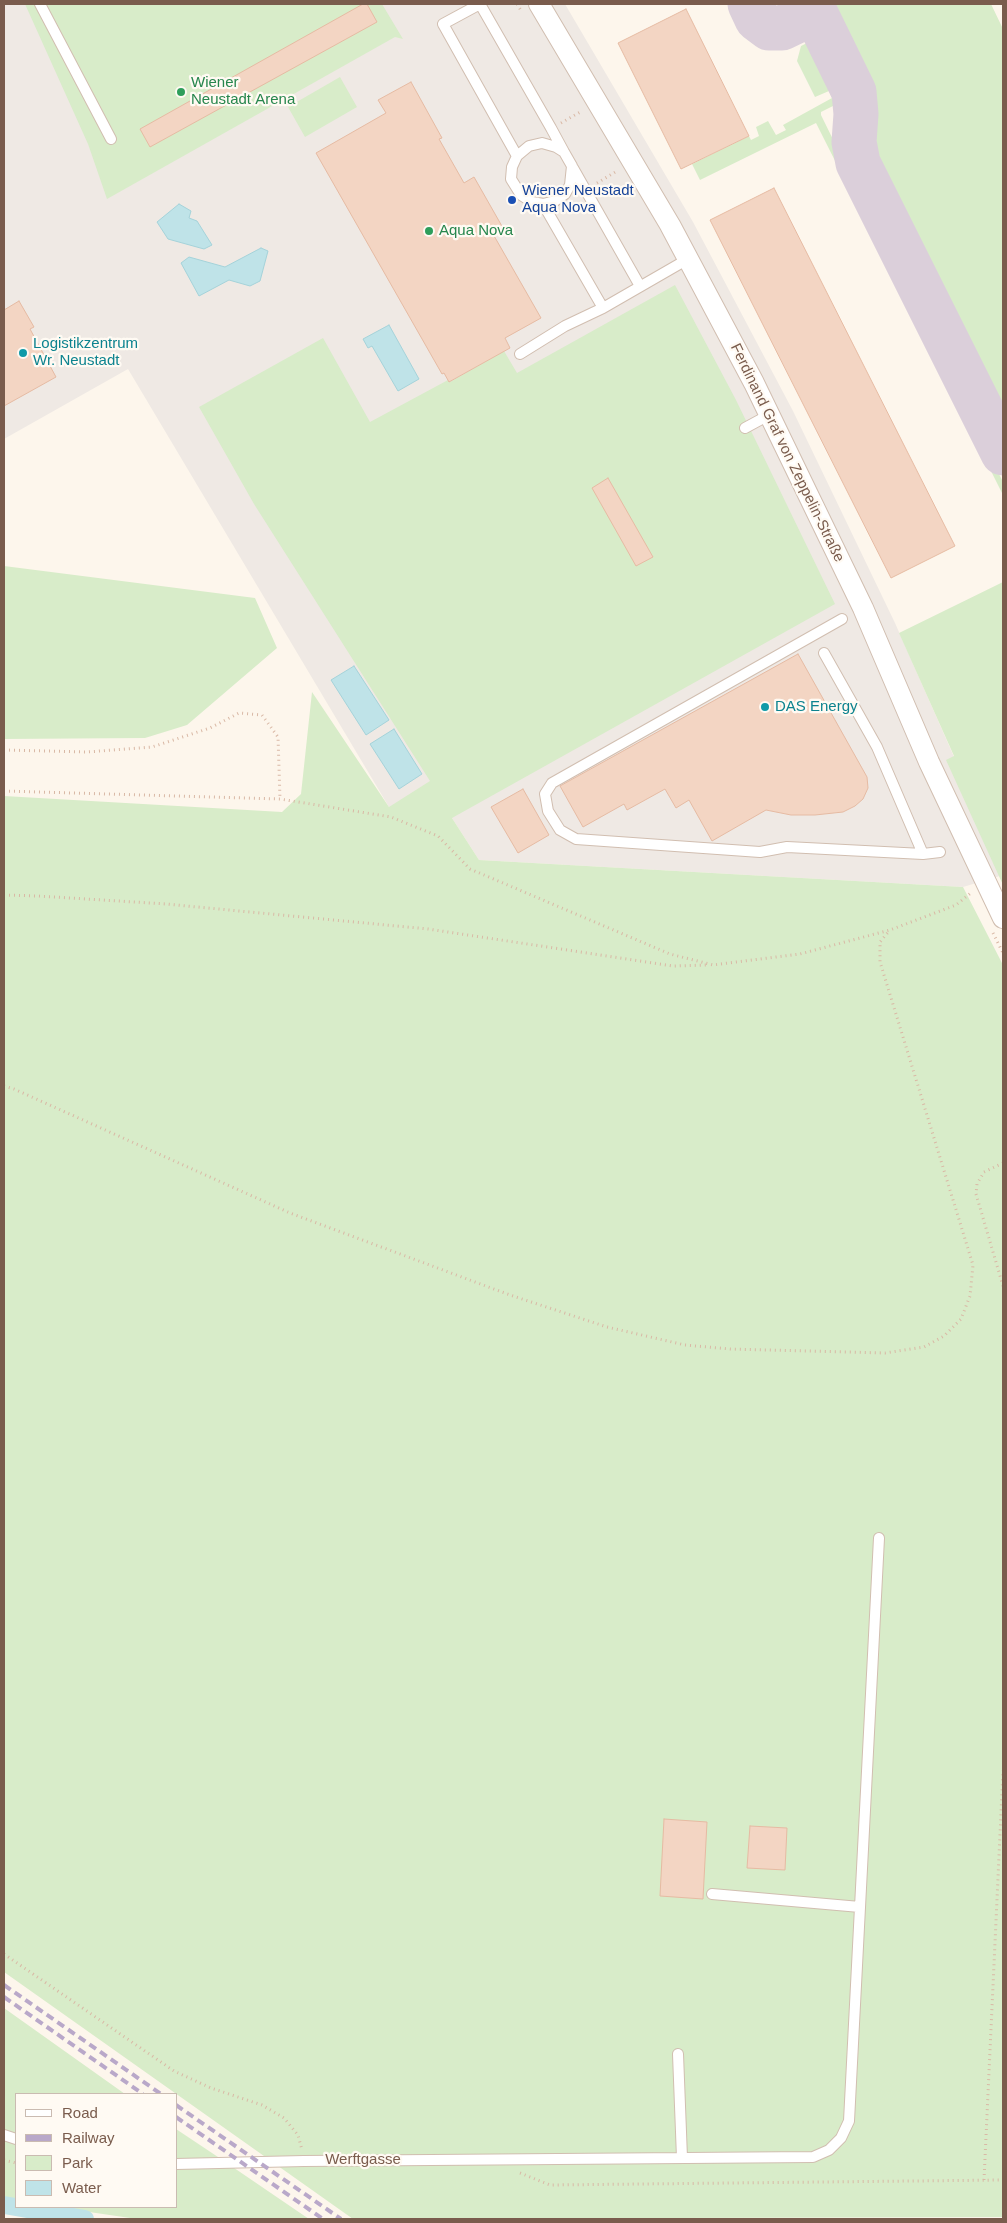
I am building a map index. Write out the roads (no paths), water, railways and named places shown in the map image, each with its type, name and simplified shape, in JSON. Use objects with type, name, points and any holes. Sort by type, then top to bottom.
[{"type":"street","name":"Ferdinand Graf von Zeppelin-Straße","points":[[539,4],[637,167],[688,259],[769,415],[863,608],[929,762],[978,892],[997,922]]},
{"type":"lane","points":[[40,4],[111,139]]},
{"type":"lane","points":[[517,156],[443,24],[480,4],[640,286]]},
{"type":"lane","points":[[564,152],[556,147],[542,143],[529,146],[517,156],[512,167],[511,179],[521,195],[532,202],[543,204],[555,201],[565,194],[570,185],[572,166]]},
{"type":"lane","points":[[543,204],[603,308]]},
{"type":"lane","points":[[520,354],[565,326],[603,308],[688,259]]},
{"type":"lane","points":[[745,428],[769,415]]},
{"type":"lane","points":[[842,620],[552,783],[545,794],[548,811],[560,830],[576,839],[760,852],[787,847],[923,854],[940,852]]},
{"type":"lane","points":[[824,653],[877,748],[923,854]]},
{"type":"lane","name":"Werftgasse","points":[[178,2164],[304,2161],[813,2157],[828,2150],[841,2138],[849,2121],[880,1538]]},
{"type":"lane","points":[[712,1894],[860,1907]]},
{"type":"lane","points":[[678,2054],[682,2158]]},
{"type":"water","points":[[179,204],[191,211],[189,218],[197,221],[212,245],[204,249],[168,239],[157,222]]},
{"type":"water","points":[[261,248],[268,251],[260,281],[250,286],[229,280],[199,296],[181,263],[189,257],[225,267]]},
{"type":"water","points":[[389,325],[419,379],[398,391],[372,346],[368,348],[363,339]]},
{"type":"water","points":[[354,666],[389,720],[366,735],[331,680]]},
{"type":"water","points":[[394,729],[422,774],[399,789],[370,744]]},
{"type":"waterway","points":[[4,2205],[15,2207]]},
{"type":"waterway","points":[[21,2208],[85,2219]]},
{"type":"railway","points":[[4,1985],[160,2093]]},
{"type":"railway","points":[[4,1997],[142,2093]]},
{"type":"railway","points":[[178,2106],[341,2219]]},
{"type":"railway","points":[[178,2118],[323,2219]]},
{"type":"place","name":"Wiener Neustadt Arena","points":[[181,92]]},
{"type":"place","name":"Wiener Neustadt Aqua Nova","points":[[512,200]]},
{"type":"place","name":"Aqua Nova","points":[[429,231]]},
{"type":"place","name":"Logistikzentrum Wr. Neustadt","points":[[23,353]]},
{"type":"place","name":"DAS Energy","points":[[765,707]]}]
